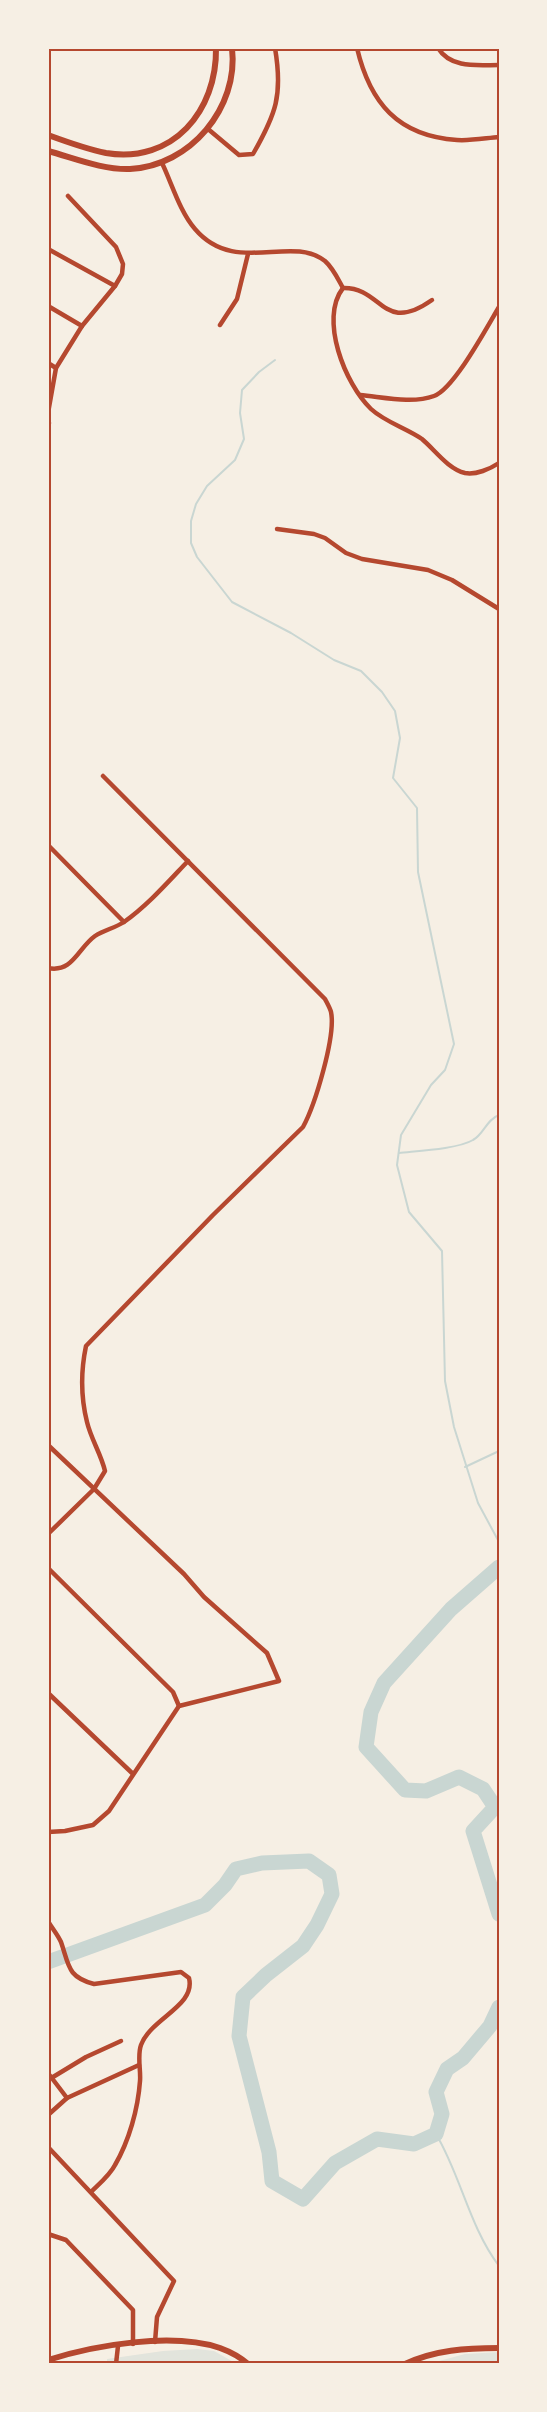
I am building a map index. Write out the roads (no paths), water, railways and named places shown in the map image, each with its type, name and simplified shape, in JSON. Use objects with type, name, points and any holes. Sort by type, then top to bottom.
[{"type":"street","points":[[48,135],[80,147],[107,153],[144,152],[163,145],[176,138],[202,110],[213,85],[216,48]]},
{"type":"street","points":[[48,151],[88,162],[127,169],[162,163],[190,147],[208,129],[223,105],[232,77],[232,48]]},
{"type":"street","points":[[208,129],[239,155],[253,154],[270,125],[278,99],[279,73],[275,48]]},
{"type":"street","points":[[357,48],[363,73],[376,99],[396,119],[426,135],[459,140],[499,137]]},
{"type":"street","points":[[438,48],[441,54],[462,65],[499,65]]},
{"type":"street","points":[[162,163],[194,229],[205,238],[223,249],[248,254],[291,251],[309,253],[328,263],[344,288]]},
{"type":"street","points":[[48,413],[56,368],[82,326],[115,286],[122,274],[123,264],[116,247],[68,196]]},
{"type":"street","points":[[48,249],[115,286]]},
{"type":"street","points":[[220,325],[237,299],[248,254]]},
{"type":"street","points":[[344,288],[356,289],[381,305],[406,314],[432,300]]},
{"type":"street","points":[[344,288],[335,303],[337,345],[344,368],[353,386],[372,410],[421,439],[452,466],[465,473],[491,468],[499,463]]},
{"type":"street","points":[[48,306],[82,326]]},
{"type":"street","points":[[360,395],[416,399],[434,396],[441,392],[457,374],[499,307]]},
{"type":"street","points":[[48,363],[56,368]]},
{"type":"street","points":[[277,529],[325,538],[346,553],[362,560],[428,570],[452,580],[472,595],[499,609]]},
{"type":"street","points":[[48,1534],[94,1490],[105,1471],[87,1422],[81,1368],[86,1346],[303,1127],[310,1114],[331,1035],[331,1012],[325,999],[103,776]]},
{"type":"street","points":[[48,845],[124,922]]},
{"type":"street","points":[[48,968],[57,970],[68,964],[94,937],[124,922],[188,861]]},
{"type":"street","points":[[48,1445],[184,1574],[204,1596],[267,1653],[279,1681],[179,1706],[132,1773],[109,1811],[93,1825],[48,1832]]},
{"type":"street","points":[[48,1568],[173,1692],[179,1706]]},
{"type":"street","points":[[48,1694],[132,1773]]},
{"type":"street","points":[[48,1921],[60,1939],[68,1965],[80,1980],[94,1984],[181,1972],[189,1978],[191,1988],[187,1998],[150,2029],[141,2046],[140,2080],[128,2139],[114,2167],[91,2192]]},
{"type":"street","points":[[67,2098],[50,2075],[121,2041]]},
{"type":"street","points":[[48,2115],[67,2098],[139,2065]]},
{"type":"street","points":[[48,2147],[174,2281],[157,2318],[155,2342]]},
{"type":"street","points":[[48,2234],[66,2240],[133,2310],[133,2344]]},
{"type":"street","points":[[48,2360],[64,2355],[155,2342],[204,2344],[236,2355],[248,2364]]},
{"type":"street","points":[[116,2364],[118,2346]]},
{"type":"street","points":[[405,2364],[436,2353],[468,2348],[499,2348]]},
{"type":"waterway","points":[[275,360],[259,372],[242,390],[240,413],[244,439],[235,460],[207,486],[196,504],[191,521],[191,543],[197,557],[232,602],[291,633],[334,660],[361,671],[382,692],[395,711],[400,738],[393,778],[417,808],[418,872],[454,1044],[445,1070],[431,1085],[401,1135],[397,1165],[409,1212],[442,1251],[445,1381],[454,1427],[478,1503],[499,1542]]},
{"type":"waterway","points":[[399,1153],[447,1148],[466,1143],[477,1137],[491,1120],[499,1115]]},
{"type":"waterway","points":[[465,1467],[499,1451]]},
{"type":"waterway","points":[[499,1567],[451,1609],[384,1683],[371,1712],[366,1747],[405,1790],[426,1791],[459,1777],[483,1789],[495,1807],[473,1831],[499,1914]]},
{"type":"waterway","points":[[48,1962],[205,1905],[225,1885],[236,1869],[262,1863],[309,1861],[329,1875],[332,1894],[317,1925],[303,1946],[266,1975],[243,1997],[239,2036],[269,2152],[272,2181],[303,2199],[335,2163],[377,2139],[414,2144],[436,2134],[442,2114],[436,2092],[447,2069],[463,2058],[490,2026],[499,2007]]},
{"type":"waterway","points":[[436,2134],[445,2150],[472,2218],[499,2266]]}]
